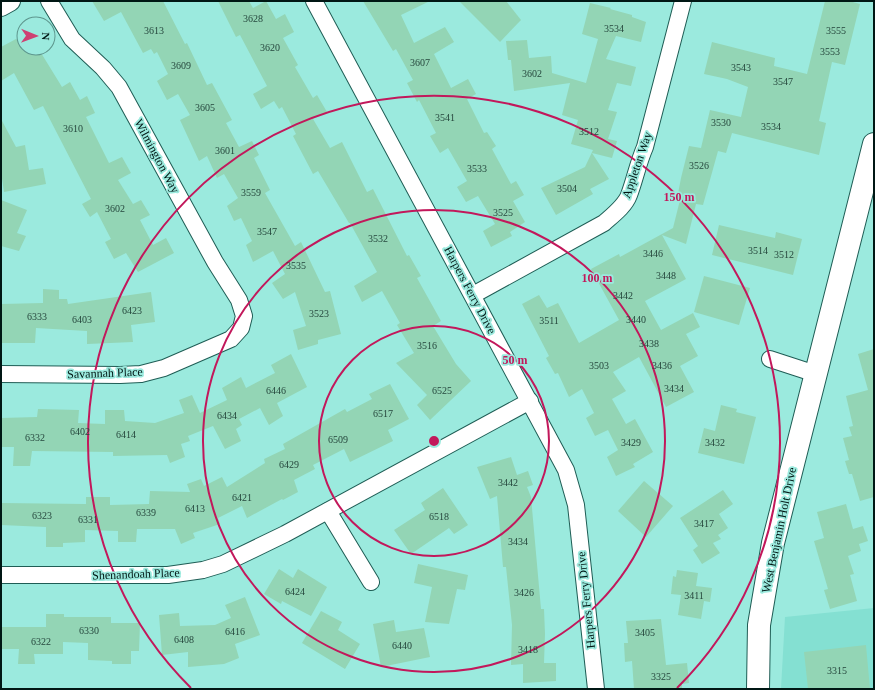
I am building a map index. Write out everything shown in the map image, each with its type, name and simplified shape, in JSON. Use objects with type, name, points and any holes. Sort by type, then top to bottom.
[{"type":"main road","name":"West Benjamin Holt Drive","points":[[758,689],[759,625],[773,543],[874,144]]},
{"type":"street","points":[[1,6],[10,1]]},
{"type":"street","name":"Wilmington Way","points":[[49,1],[72,39],[103,68],[119,87],[215,262],[239,300],[243,310],[243,323]]},
{"type":"street","name":"Harpers Ferry Drive","points":[[314,1],[554,443],[566,470],[576,505],[596,689]]},
{"type":"street","name":"Appleton Way","points":[[473,295],[599,226],[614,215],[626,200],[645,147],[683,1]]},
{"type":"street","name":"Savannah Place","points":[[1,374],[141,374],[164,368],[231,339],[237,334],[243,323]]},
{"type":"street","points":[[770,359],[816,374]]},
{"type":"street","name":"Shenandoah Place","points":[[1,575],[143,576],[168,575],[203,570],[243,556],[530,401]]},
{"type":"street","points":[[328,511],[371,582]]},
{"type":"shaded area","points":[[874,608],[874,689],[781,689],[785,617]]},
{"type":"building","points":[[92,1],[163,1],[185,44],[187,43],[207,85],[212,83],[232,120],[226,123],[239,147],[252,141],[259,155],[254,158],[270,190],[265,193],[295,246],[301,242],[325,292],[330,291],[341,334],[318,340],[318,344],[298,350],[293,330],[306,326],[295,292],[283,299],[272,283],[285,274],[273,251],[253,262],[246,245],[252,241],[241,218],[234,221],[227,206],[238,198],[224,174],[217,178],[207,156],[199,161],[180,120],[190,115],[178,94],[167,100],[157,81],[168,74],[157,52],[154,54],[151,49],[143,53],[121,12],[104,21]]},
{"type":"building","points":[[218,1],[249,1],[253,8],[266,1],[276,19],[285,14],[294,32],[283,38],[298,65],[295,67],[313,98],[317,95],[327,112],[313,119],[330,148],[342,142],[367,192],[373,189],[407,256],[409,255],[421,276],[417,278],[441,321],[433,326],[456,364],[471,381],[430,420],[417,405],[427,395],[396,363],[414,353],[397,325],[400,323],[382,291],[362,302],[354,286],[377,272],[350,223],[318,171],[313,174],[293,136],[296,134],[282,107],[279,109],[274,101],[261,109],[253,94],[267,86],[240,35],[236,37]]},
{"type":"building","points":[[363,1],[430,1],[401,15],[414,43],[445,27],[454,42],[434,54],[451,88],[468,79],[476,94],[467,99],[484,133],[487,132],[496,146],[492,149],[511,184],[516,181],[524,195],[513,201],[525,222],[510,232],[512,236],[491,247],[483,231],[495,224],[478,196],[466,202],[457,187],[467,181],[448,148],[440,153],[430,136],[436,133],[419,100],[417,102],[407,83],[413,80],[396,49],[393,51]]},
{"type":"building","points":[[459,1],[506,1],[521,20],[500,42]]},
{"type":"building","points":[[825,1],[849,1],[860,4],[845,65],[832,62],[819,121],[826,123],[819,155],[732,133],[726,153],[718,151],[703,205],[696,204],[686,244],[662,235],[686,279],[645,301],[661,330],[693,313],[700,327],[686,334],[698,356],[680,366],[694,392],[666,407],[639,357],[613,372],[626,391],[612,399],[626,424],[635,419],[653,452],[633,464],[635,467],[616,476],[607,457],[618,450],[608,430],[595,436],[586,418],[594,413],[582,389],[569,397],[558,373],[555,374],[546,358],[549,356],[522,304],[539,295],[547,308],[558,303],[579,343],[619,320],[591,269],[619,254],[620,257],[673,228],[680,200],[677,199],[681,178],[689,146],[701,148],[710,110],[741,117],[748,87],[727,79],[704,74],[712,42],[775,58],[774,66],[807,74]]},
{"type":"building","points":[[590,3],[632,15],[632,17],[646,22],[641,42],[616,36],[606,59],[636,67],[631,86],[617,83],[608,110],[617,112],[608,139],[617,141],[612,158],[592,153],[609,179],[590,189],[593,194],[556,215],[541,188],[585,167],[593,150],[571,144],[578,120],[562,115],[570,83],[514,91],[511,60],[508,60],[506,41],[527,40],[529,58],[551,56],[552,73],[586,83],[598,39],[582,34]]},
{"type":"building","points":[[16,39],[16,56],[43,56],[62,87],[70,82],[80,100],[87,96],[95,113],[86,117],[109,163],[122,157],[131,173],[118,180],[133,204],[141,200],[150,215],[140,220],[153,245],[166,238],[174,253],[138,272],[126,253],[114,259],[105,242],[111,239],[97,212],[90,217],[82,204],[91,199],[43,106],[34,110],[14,73],[1,81],[1,47]]},
{"type":"building","points":[[1,119],[16,147],[25,145],[29,170],[43,168],[46,184],[4,192],[1,172]]},
{"type":"building","points":[[1,200],[27,210],[17,233],[26,236],[19,251],[1,246]]},
{"type":"building","points":[[719,225],[775,238],[776,232],[802,239],[793,275],[712,255]]},
{"type":"building","points":[[704,276],[750,288],[739,325],[694,312]]},
{"type":"building","points":[[43,289],[59,290],[59,299],[67,299],[68,304],[151,292],[155,322],[131,325],[133,342],[87,344],[87,331],[36,328],[35,343],[1,343],[1,304],[43,303]]},
{"type":"building","points":[[874,349],[874,497],[860,501],[852,474],[849,474],[845,461],[849,460],[843,438],[852,436],[849,427],[853,426],[846,396],[868,390],[858,354]]},
{"type":"building","points":[[291,354],[307,387],[277,403],[283,416],[269,425],[260,408],[239,419],[242,425],[236,429],[241,441],[225,449],[213,426],[188,436],[190,441],[181,444],[185,457],[170,463],[167,455],[113,456],[113,452],[32,451],[30,466],[13,466],[14,447],[1,447],[1,418],[37,417],[38,409],[79,410],[78,423],[105,424],[105,410],[124,410],[125,421],[155,423],[184,413],[179,400],[192,395],[200,413],[227,400],[222,388],[241,377],[246,388],[275,373],[271,365]]},
{"type":"building","points":[[390,384],[409,419],[388,430],[393,441],[350,462],[344,449],[313,465],[315,469],[294,480],[298,492],[247,518],[242,506],[218,518],[220,524],[193,533],[195,538],[181,544],[175,529],[137,529],[136,542],[118,542],[118,531],[85,530],[85,542],[63,543],[63,547],[46,547],[46,527],[1,525],[1,503],[86,504],[86,497],[110,497],[110,505],[149,504],[150,491],[190,492],[187,484],[201,479],[204,486],[222,477],[227,487],[265,463],[264,459],[285,449],[283,444],[345,409],[347,412],[372,399],[369,394]]},
{"type":"building","points":[[721,405],[737,409],[736,412],[756,417],[744,464],[698,453],[704,428],[715,431]]},
{"type":"building","points":[[511,457],[517,475],[528,471],[533,485],[527,487],[531,497],[541,609],[544,609],[544,663],[556,663],[556,681],[523,683],[523,664],[511,665],[512,625],[506,567],[503,567],[497,496],[490,499],[477,467]]},
{"type":"building","points":[[644,481],[673,506],[646,537],[618,511]]},
{"type":"building","points":[[443,488],[468,525],[454,534],[449,528],[411,554],[394,530],[425,510],[421,503]]},
{"type":"building","points":[[723,490],[733,504],[719,514],[728,528],[718,535],[721,539],[713,543],[720,553],[702,564],[693,550],[698,546],[680,518]]},
{"type":"building","points":[[846,504],[853,529],[863,526],[868,541],[859,544],[861,551],[848,556],[854,574],[850,575],[857,601],[830,609],[824,590],[828,589],[814,541],[824,538],[817,512]]},
{"type":"building","points":[[418,564],[468,575],[465,590],[457,589],[449,624],[425,622],[432,587],[414,583]]},
{"type":"building","points":[[279,569],[293,578],[298,569],[327,587],[311,616],[282,601],[281,604],[264,594]]},
{"type":"building","points":[[677,570],[698,573],[696,586],[712,588],[710,602],[704,601],[701,619],[678,615],[681,595],[671,594],[673,576],[676,577]]},
{"type":"building","points":[[245,597],[260,635],[235,644],[239,658],[224,664],[188,667],[188,652],[162,655],[159,615],[179,613],[180,626],[215,625],[231,618],[225,605]]},
{"type":"building","points":[[321,611],[342,622],[338,630],[360,644],[345,669],[302,643]]},
{"type":"building","points":[[46,614],[64,614],[64,617],[111,617],[111,623],[140,623],[139,651],[131,651],[131,664],[112,664],[112,661],[88,660],[88,643],[63,642],[63,654],[34,654],[35,664],[18,664],[19,649],[1,649],[1,627],[46,627]]},
{"type":"building","points":[[661,619],[666,665],[687,663],[689,683],[682,684],[682,689],[634,689],[632,661],[625,662],[624,643],[628,643],[626,621]]},
{"type":"building","points":[[394,620],[396,632],[424,628],[430,657],[381,667],[373,624]]},
{"type":"building","points":[[866,645],[870,689],[808,689],[804,652]]}]
